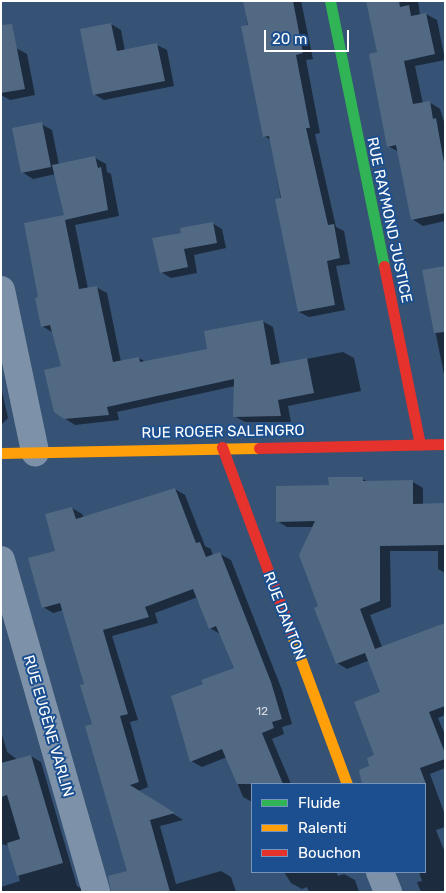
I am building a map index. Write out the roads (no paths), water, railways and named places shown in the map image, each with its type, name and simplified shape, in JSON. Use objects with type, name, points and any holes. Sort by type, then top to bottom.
[{"type":"street","name":"RUE RAYMOND JUSTICE","points":[[330,1],[420,444]]},
{"type":"street","points":[[1,290],[34,452]]},
{"type":"street","name":"RUE ROGER SALENGRO","points":[[1,452],[445,444]]},
{"type":"street","name":"RUE DANTON","points":[[222,447],[348,783]]},
{"type":"street","name":"RUE EUGÈNE VARLIN","points":[[1,560],[96,892]]},
{"type":"street","points":[[380,873],[388,892]]}]
